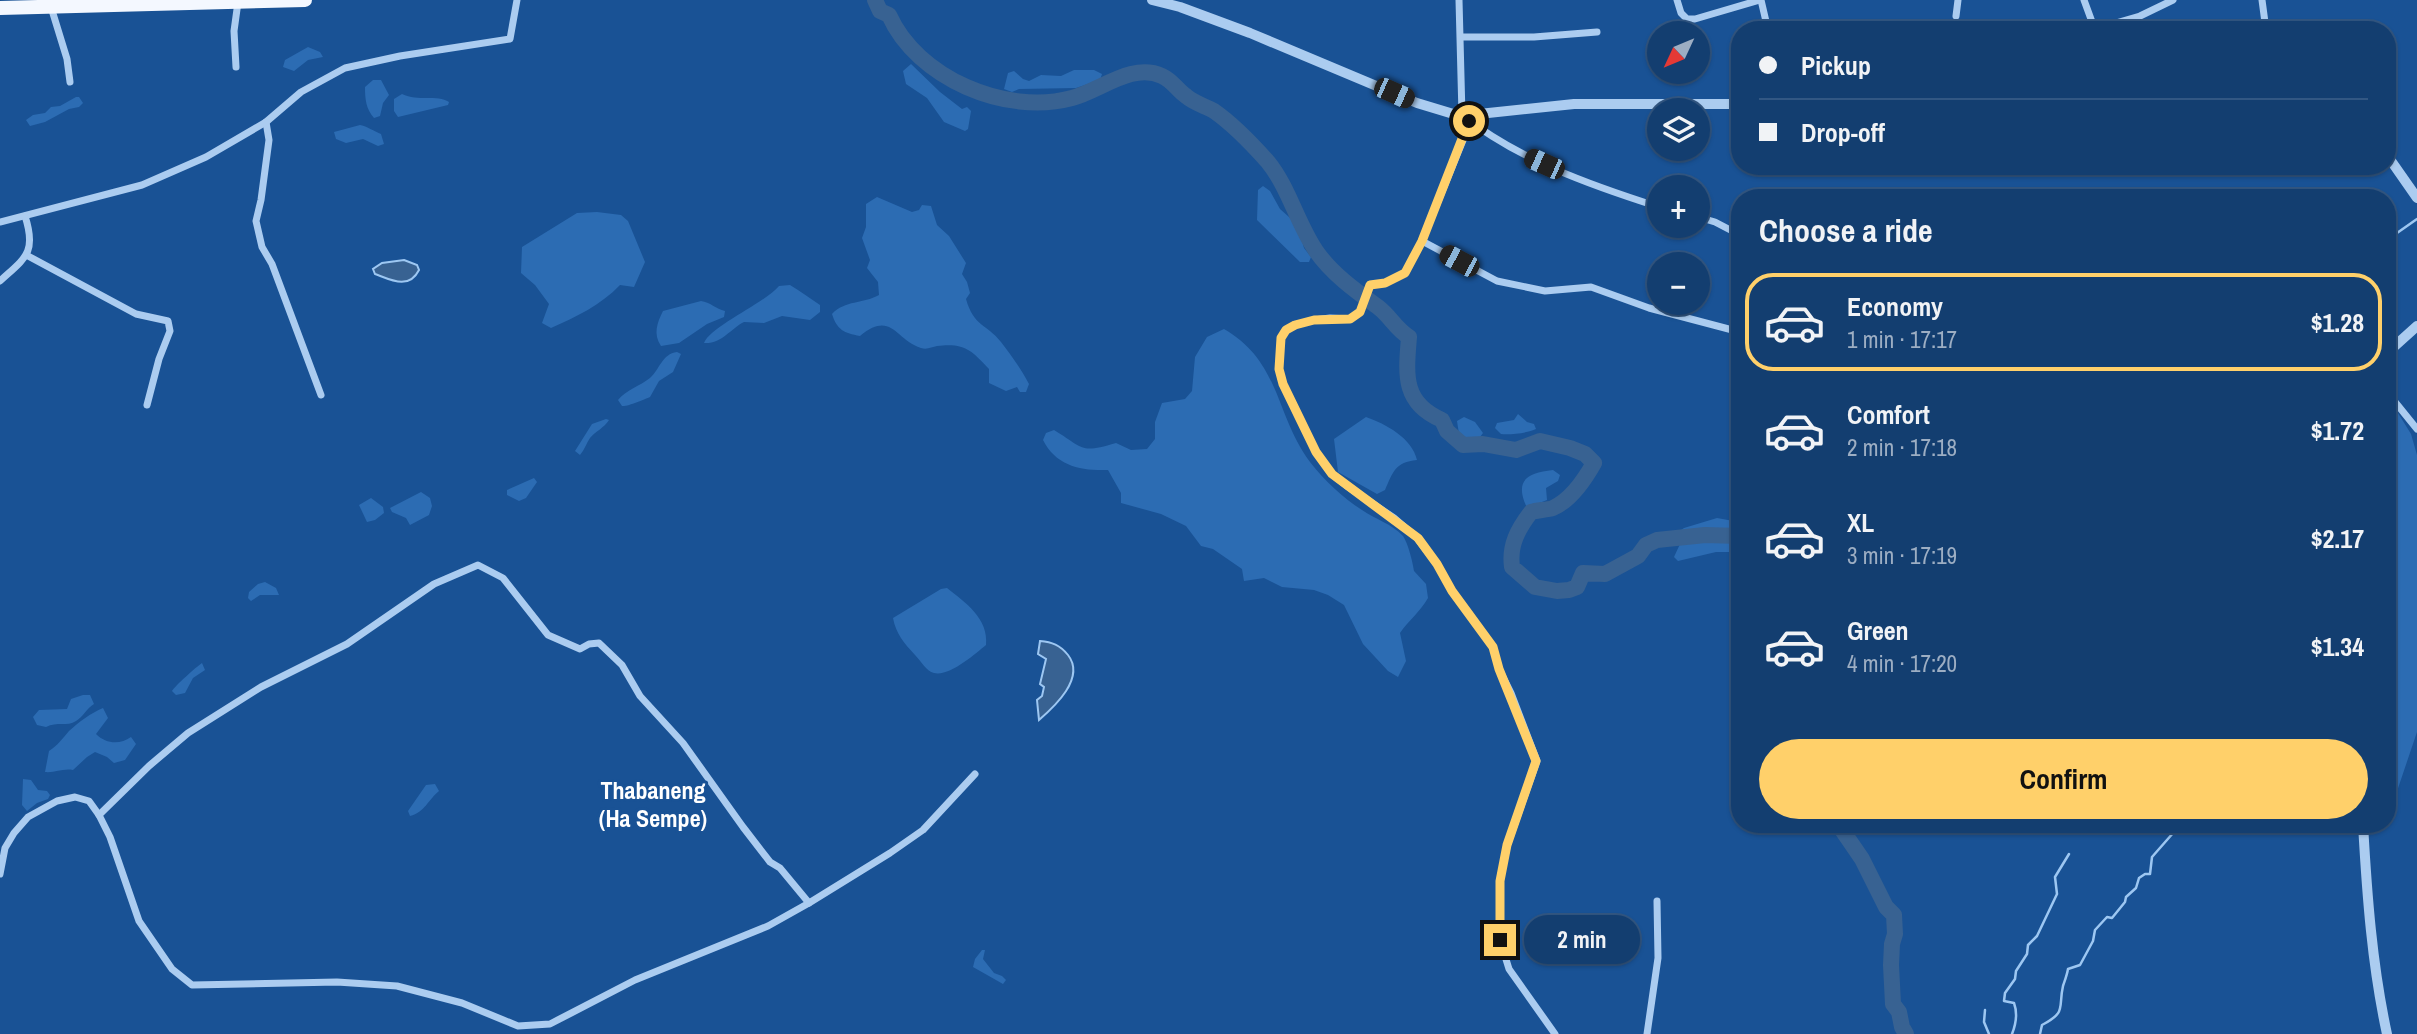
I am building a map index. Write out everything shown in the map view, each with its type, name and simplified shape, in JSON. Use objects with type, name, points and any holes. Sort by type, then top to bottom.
[{"type":"main road","points":[[0,8],[305,0]]},
{"type":"street","points":[[0,222],[151,181],[206,157],[266,122],[301,92],[345,68],[400,56],[510,39],[517,0]]},
{"type":"street","points":[[1152,0],[1180,7],[1250,33],[1417,103],[1466,118],[1586,104],[1731,104]]},
{"type":"street","points":[[1459,0],[1466,118],[1422,241],[1405,273],[1385,283],[1370,285],[1360,312],[1350,319],[1314,320],[1286,330],[1281,338],[1279,369],[1283,384],[1324,463],[1347,486],[1418,538],[1493,647],[1499,669],[1536,761],[1507,845],[1500,881],[1500,940],[1509,969],[1555,1034]]},
{"type":"street","points":[[1677,0],[1681,13],[1687,19],[1761,0],[1766,21]]},
{"type":"street","points":[[1956,16],[1958,0]]},
{"type":"street","points":[[2084,0],[2092,21]]},
{"type":"street","points":[[2124,21],[2173,0]]},
{"type":"street","points":[[2262,0],[2265,21]]},
{"type":"street","points":[[236,67],[234,31],[245,2]]},
{"type":"street","points":[[51,7],[62,38],[71,82]]},
{"type":"street","points":[[1462,37],[1534,37],[1597,32]]},
{"type":"street","points":[[1466,118],[1488,136],[1530,158],[1647,203]]},
{"type":"street","points":[[266,122],[269,140],[256,222],[262,247],[272,264],[321,395]]},
{"type":"street","points":[[2396,168],[2417,198]]},
{"type":"street","points":[[0,281],[28,256],[31,233],[26,216]]},
{"type":"street","points":[[1710,220],[1731,230]]},
{"type":"street","points":[[1422,241],[1497,281],[1545,291],[1591,287],[1648,308],[1731,330]]},
{"type":"street","points":[[28,256],[136,314],[169,321],[170,331],[159,359],[147,405]]},
{"type":"street","points":[[2396,345],[2417,326]]},
{"type":"street","points":[[2396,404],[2417,429]]},
{"type":"street","points":[[99,815],[187,733],[261,687],[347,644],[434,584],[478,565],[503,578],[548,635],[580,649],[599,643],[622,665],[640,696],[683,743],[757,845],[809,903]]},
{"type":"street","points":[[0,874],[5,848],[13,833],[28,817],[57,801],[75,797],[89,801],[99,815],[110,837],[139,921],[172,969],[192,985],[337,982],[397,986],[462,1003],[518,1026],[550,1024],[635,980],[768,926],[809,903],[923,830],[975,774]]},
{"type":"street","points":[[2364,833],[2371,941],[2386,1034]]},
{"type":"street","points":[[1647,1034],[1658,958],[1657,901]]},
{"type":"shaded area","points":[[308,47],[320,52],[323,57],[308,60],[294,71],[283,67],[285,60]]},
{"type":"shaded area","points":[[911,64],[940,92],[962,109],[967,107],[971,111],[968,129],[965,131],[944,122],[927,98],[906,84],[903,71]]},
{"type":"shaded area","points":[[1074,70],[1094,70],[1102,74],[1100,80],[1076,88],[1019,89],[1012,92],[1004,89],[1008,73],[1014,71],[1029,81],[1041,75],[1061,76]]},
{"type":"shaded area","points":[[373,80],[381,80],[389,95],[383,103],[380,116],[374,118],[368,107],[365,91],[365,87]]},
{"type":"shaded area","points":[[402,94],[414,98],[439,98],[449,102],[448,105],[398,117],[394,111],[394,99]]},
{"type":"shaded area","points":[[76,97],[83,103],[79,107],[30,126],[26,120],[33,115],[45,113],[51,107],[60,106]]},
{"type":"shaded area","points":[[360,125],[381,134],[384,144],[378,146],[363,139],[346,143],[336,139],[334,132]]},
{"type":"shaded area","points":[[1263,186],[1270,191],[1280,209],[1298,225],[1304,248],[1311,257],[1309,262],[1300,262],[1257,220],[1258,190]]},
{"type":"shaded area","points":[[877,197],[912,212],[919,210],[922,205],[931,206],[937,225],[949,236],[966,263],[962,274],[970,293],[966,299],[969,308],[1016,362],[1029,384],[1026,392],[1020,392],[1017,387],[1006,391],[989,383],[989,369],[967,349],[947,345],[921,348],[887,326],[879,326],[860,336],[845,332],[836,324],[832,314],[837,310],[879,295],[878,282],[867,268],[870,260],[862,238],[866,227],[866,204]]},
{"type":"shaded area","points":[[577,213],[621,215],[628,221],[645,262],[634,287],[620,285],[579,315],[551,328],[542,323],[549,304],[535,285],[521,273],[522,247]]},
{"type":"shaded area","points":[[404,260],[417,265],[419,270],[405,282],[393,281],[375,274],[373,269],[382,263]]},
{"type":"shaded area","points":[[790,285],[820,305],[820,312],[810,320],[782,316],[764,323],[744,322],[721,339],[704,343],[717,329],[779,286]]},
{"type":"shaded area","points":[[701,301],[725,311],[724,317],[707,324],[679,343],[661,346],[657,328],[663,311]]},
{"type":"shaded area","points":[[1224,329],[1243,342],[1257,357],[1299,444],[1315,469],[1348,500],[1394,528],[1405,539],[1414,571],[1426,584],[1428,598],[1400,633],[1406,661],[1398,677],[1388,671],[1363,644],[1344,605],[1314,590],[1282,587],[1264,578],[1244,581],[1242,569],[1213,549],[1201,546],[1186,526],[1161,514],[1121,503],[1121,493],[1108,470],[1070,465],[1055,456],[1043,440],[1046,433],[1054,430],[1082,447],[1095,448],[1116,443],[1131,450],[1147,449],[1155,439],[1155,422],[1162,403],[1185,399],[1192,391],[1195,357],[1207,337]]},
{"type":"shaded area","points":[[677,352],[681,354],[673,372],[659,381],[650,397],[622,406],[618,400],[621,397],[650,378],[668,356]]},
{"type":"shaded area","points":[[2396,413],[2411,434],[2417,455],[2417,732],[2396,794]]},
{"type":"shaded area","points":[[1518,414],[1534,424],[1536,429],[1524,433],[1501,434],[1495,428],[1497,423],[1514,420]]},
{"type":"shaded area","points":[[1366,417],[1390,428],[1404,439],[1417,460],[1399,466],[1385,490],[1377,494],[1338,472],[1334,439]]},
{"type":"shaded area","points":[[1464,417],[1475,422],[1483,433],[1480,437],[1464,440],[1459,434],[1457,421]]},
{"type":"shaded area","points":[[609,420],[590,438],[580,455],[575,451],[592,424]]},
{"type":"shaded area","points":[[1553,470],[1560,475],[1558,481],[1546,488],[1547,500],[1527,508],[1522,491],[1525,480],[1536,473]]},
{"type":"shaded area","points":[[534,478],[537,482],[526,498],[519,501],[507,495],[507,490]]},
{"type":"shaded area","points":[[421,492],[430,498],[432,506],[429,515],[410,525],[406,518],[392,512],[390,508]]},
{"type":"shaded area","points":[[371,498],[383,507],[384,513],[367,522],[359,505]]},
{"type":"shaded area","points":[[1717,518],[1731,521],[1731,552],[1716,552],[1678,561],[1674,557],[1680,544],[1677,533],[1684,528]]},
{"type":"shaded area","points":[[265,582],[276,588],[279,595],[260,595],[251,601],[248,598],[249,592]]},
{"type":"shaded area","points":[[947,588],[980,619],[986,645],[947,672],[934,673],[926,668],[904,642],[893,618]]},
{"type":"shaded area","points":[[1040,641],[1056,645],[1065,652],[1073,664],[1073,673],[1066,691],[1039,720],[1037,700],[1042,696],[1044,687],[1040,684],[1046,659],[1038,654]]},
{"type":"shaded area","points":[[202,663],[205,670],[193,678],[185,693],[176,695],[172,691]]},
{"type":"shaded area","points":[[90,695],[94,704],[76,721],[46,727],[37,725],[33,717],[39,710],[67,709],[71,699]]},
{"type":"shaded area","points":[[103,708],[108,718],[96,734],[113,742],[131,737],[136,744],[125,760],[114,763],[95,752],[73,770],[45,772],[49,751],[77,724]]},
{"type":"shaded area","points":[[23,779],[31,780],[38,790],[47,791],[50,795],[48,799],[27,811],[22,805]]},
{"type":"shaded area","points":[[435,784],[439,791],[423,809],[410,816],[408,811],[426,785]]},
{"type":"shaded area","points":[[982,950],[985,950],[983,959],[994,973],[1006,980],[1003,984],[973,967]]},
{"type":"waterway","points":[[875,0],[880,11],[889,15],[902,37],[920,57],[942,74],[966,87],[992,96],[1046,102],[1072,98],[1128,75],[1151,73],[1166,78],[1189,98],[1214,111],[1236,129],[1275,172],[1309,240],[1322,259],[1409,337],[1407,363],[1409,386],[1413,396],[1429,413],[1442,420],[1447,431],[1463,445],[1483,444],[1516,450],[1540,441],[1585,454],[1594,463],[1566,500],[1553,508],[1531,512],[1518,531],[1513,544],[1512,567],[1535,587],[1557,591],[1577,587],[1583,573],[1605,574],[1638,556],[1646,545],[1657,540],[1705,535],[1731,536]]},
{"type":"waterway","points":[[2396,234],[2417,219]]},
{"type":"waterway","points":[[1844,833],[1862,859],[1886,907],[1894,915],[1895,934],[1891,965],[1893,1004],[1899,1012],[1906,1034]]},
{"type":"waterway","points":[[2040,1034],[2042,1025],[2055,1017],[2060,1009],[2068,969],[2080,965],[2093,941],[2095,930],[2107,917],[2112,918],[2126,897],[2136,888],[2139,878],[2150,874],[2152,857],[2173,833]]},
{"type":"waterway","points":[[2012,1034],[2016,1011],[2014,1003],[2004,1001],[2005,993],[2015,979],[2016,971],[2027,954],[2028,945],[2037,936],[2057,894],[2055,877],[2069,854]]},
{"type":"waterway","points":[[1985,1010],[1984,1022],[1989,1034]]},
{"type":"district","name":"Thabaneng (Ha Sempe)","points":[[653,805]]},
{"type":"route","points":[[1469,121],[1422,241],[1405,273],[1394,280],[1370,285],[1360,312],[1350,319],[1314,320],[1286,330],[1281,338],[1279,369],[1283,384],[1316,452],[1332,474],[1418,538],[1493,647],[1499,669],[1536,761],[1507,845],[1500,881],[1500,940]]}]
